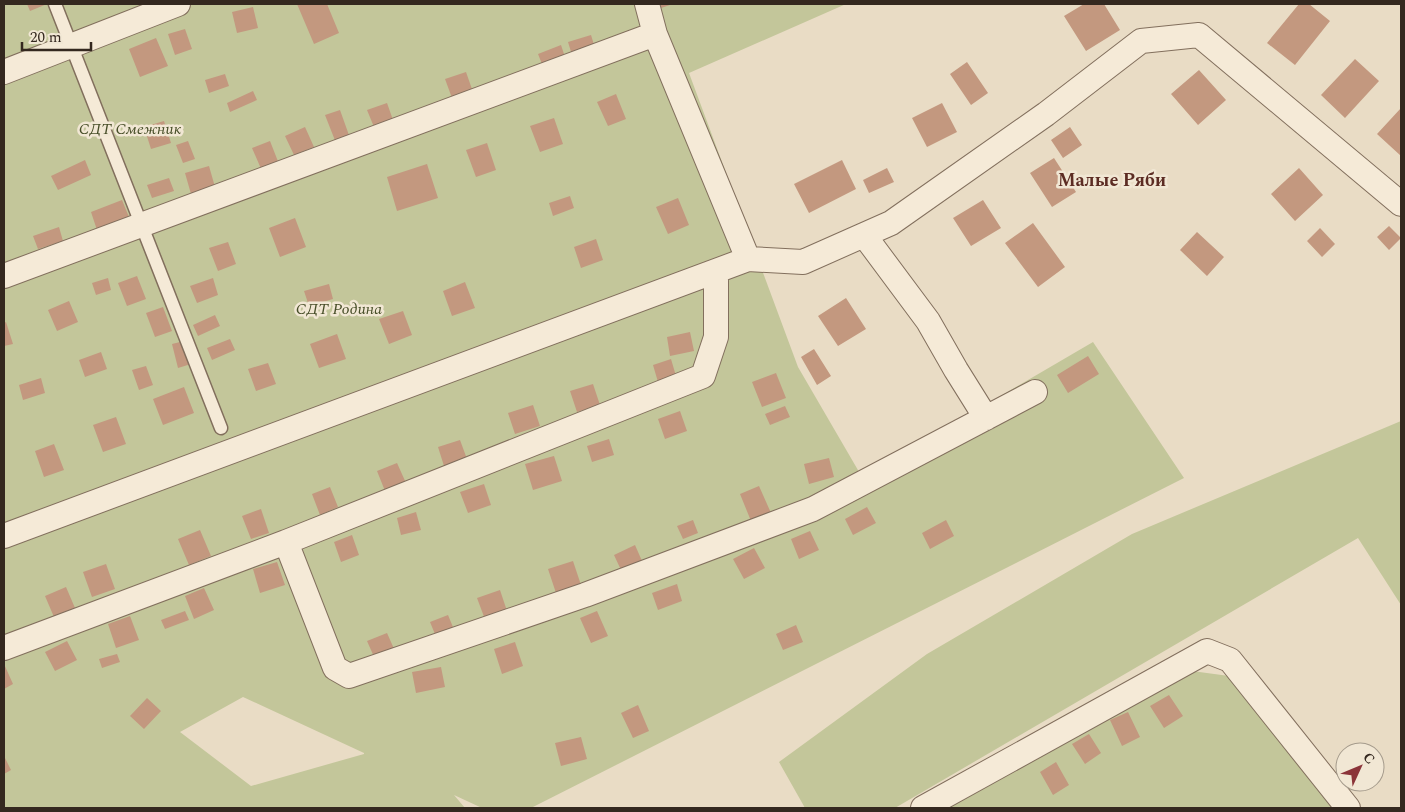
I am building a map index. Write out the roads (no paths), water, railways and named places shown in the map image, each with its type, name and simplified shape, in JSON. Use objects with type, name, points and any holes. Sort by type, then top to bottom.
[{"type":"street","points":[[4,72],[178,4]]},
{"type":"street","points":[[647,4],[654,34],[748,259]]},
{"type":"street","points":[[4,276],[654,34]]},
{"type":"street","points":[[4,536],[748,259],[803,262],[891,223],[908,212],[1046,114],[1141,41],[1199,35],[1401,204]]},
{"type":"street","points":[[864,235],[928,320],[986,418]]},
{"type":"street","points":[[4,648],[286,542],[702,376],[716,337],[716,271]]},
{"type":"street","points":[[286,542],[335,668],[349,676],[585,596],[813,508],[1035,392]]},
{"type":"street","points":[[923,808],[1207,651],[1230,660],[1348,808]]},
{"type":"lane","points":[[55,4],[221,428]]},
{"type":"district","name":"Малые Ряби","points":[[1112,180]]},
{"type":"park label","name":"СДТ Смежник","points":[[130,128]]},
{"type":"park label","name":"СДТ Родина","points":[[339,308]]}]
